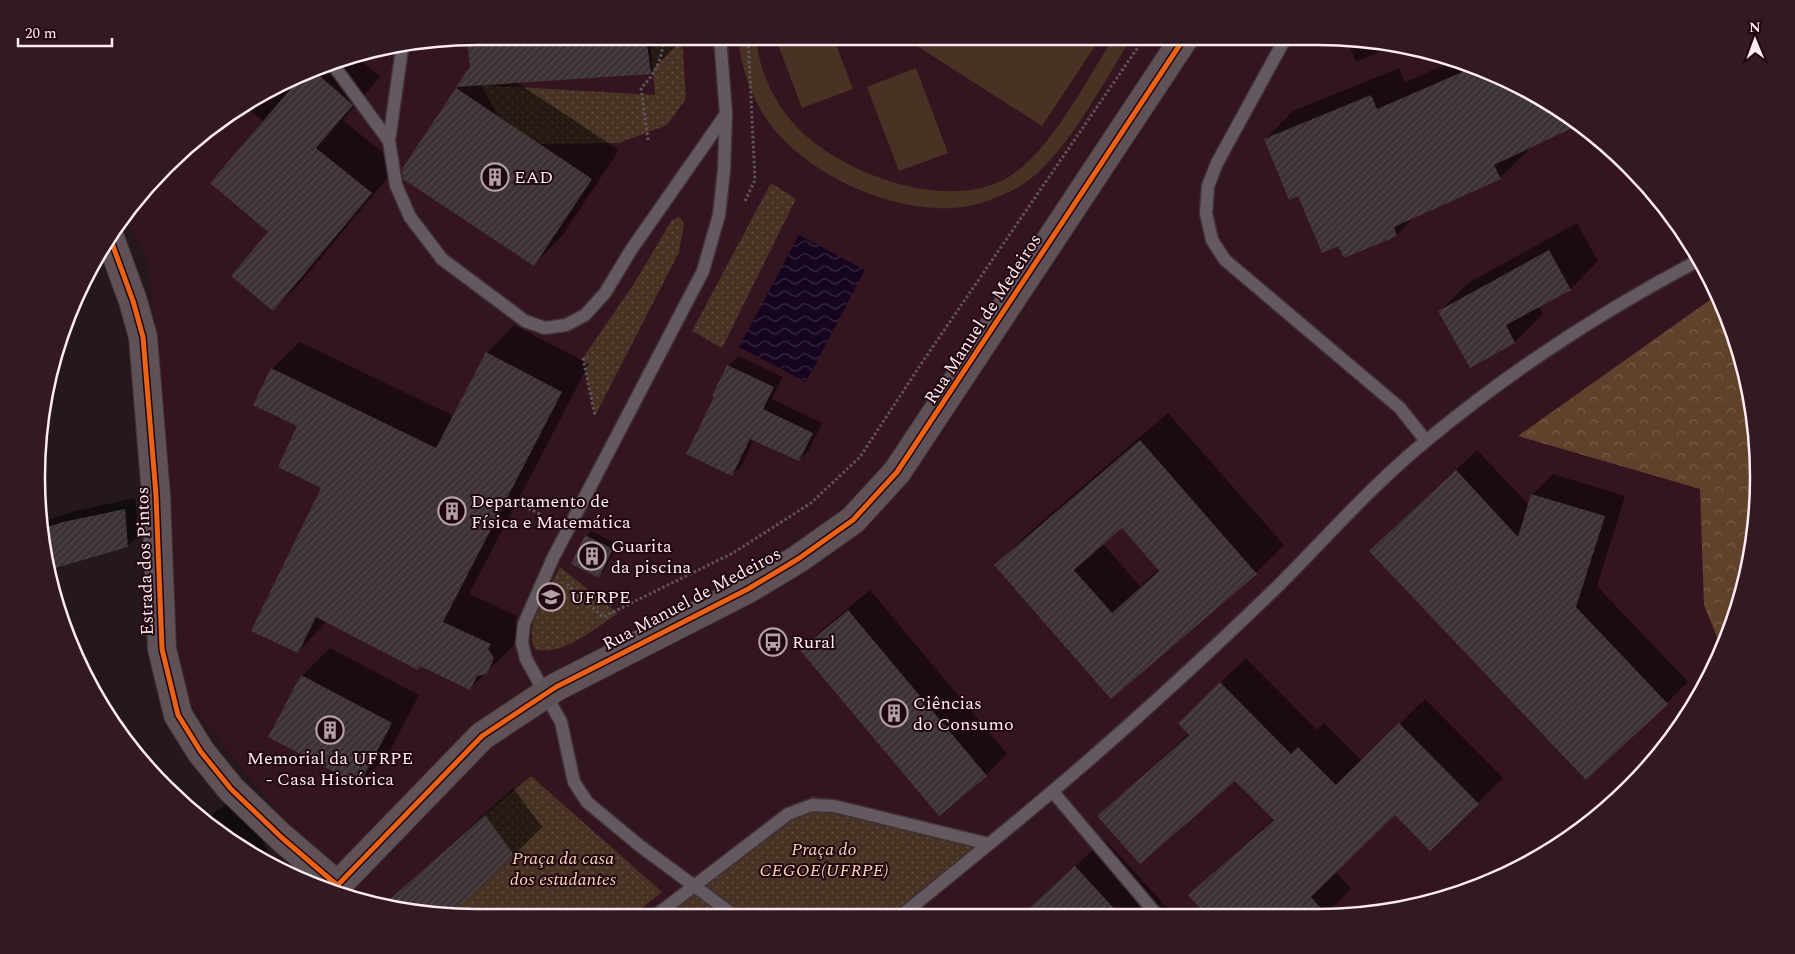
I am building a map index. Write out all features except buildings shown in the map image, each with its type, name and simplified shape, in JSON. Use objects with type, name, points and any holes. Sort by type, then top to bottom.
[{"type":"main road","name":"Rua Manuel de Medeiros","points":[[337,885],[482,736],[544,694],[623,652],[748,590],[853,520],[898,472],[1180,45]]},
{"type":"main road","name":"Estrada dos Pintos","points":[[113,245],[133,301],[143,337],[156,495],[162,649],[178,716],[200,752],[231,789],[327,882]]},
{"type":"lane","points":[[721,45],[726,114],[724,170],[720,215],[703,271],[554,558],[524,624],[522,643],[526,659],[561,722],[574,782],[587,802],[692,886],[725,909]]},
{"type":"lane","points":[[1282,45],[1217,163],[1208,186],[1206,213],[1212,240],[1225,260],[1400,408],[1426,441]]},
{"type":"lane","points":[[402,52],[389,141],[396,185],[410,217],[442,259],[524,321],[545,328],[566,325],[585,315],[605,292],[631,250],[726,114]]},
{"type":"lane","points":[[336,69],[389,141]]},
{"type":"lane","points":[[909,909],[1053,792],[1168,691],[1373,489],[1426,441],[1568,337],[1634,294],[1693,263]]},
{"type":"lane","points":[[1053,792],[1152,909]]},
{"type":"lane","points":[[663,909],[788,814],[812,805],[834,806],[989,844]]},
{"type":"path","points":[[648,140],[641,88],[654,75],[662,57],[663,45]]},
{"type":"path","points":[[564,581],[603,617],[733,554],[811,503],[860,457],[923,360],[1140,45]]},
{"type":"path","points":[[582,358],[595,416]]},
{"type":"path","points":[[515,502],[542,515]]},
{"type":"shaded area","points":[[477,45],[1318,45],[1346,46],[1402,53],[1457,68],[1483,78],[1534,103],[1558,118],[1603,152],[1643,192],[1677,237],[1692,261],[1717,312],[1727,338],[1742,393],[1749,449],[1750,477],[1749,505],[1742,561],[1727,616],[1705,668],[1677,717],[1643,762],[1603,802],[1581,820],[1534,851],[1483,876],[1430,894],[1374,905],[1318,909],[477,909],[449,908],[393,901],[337,885],[188,702],[173,612],[164,433],[149,262],[128,223],[152,192],[192,152],[237,118],[286,90],[338,68],[393,53],[449,46]]},
{"type":"green space","points":[[651,45],[683,45],[686,99],[667,125],[619,143],[540,144],[499,117],[481,85],[655,95]]},
{"type":"green space","points":[[757,45],[761,65],[779,103],[796,126],[826,151],[875,176],[902,185],[930,190],[958,191],[984,187],[1007,178],[1023,166],[1053,133],[1109,45],[1127,45],[1083,117],[1053,157],[1038,173],[1022,185],[998,197],[981,203],[954,208],[901,203],[873,195],[846,184],[820,169],[797,152],[778,133],[757,103],[743,66],[739,46]]},
{"type":"green space","points":[[778,45],[836,45],[853,89],[802,108]]},
{"type":"green space","points":[[915,45],[1096,45],[1042,126]]},
{"type":"green space","points":[[916,68],[948,153],[899,171],[867,87]]},
{"type":"green space","points":[[771,183],[796,199],[722,348],[692,331]]},
{"type":"green space","points":[[680,217],[684,225],[679,252],[595,416],[583,358],[635,282],[672,220]]},
{"type":"green space","points":[[1711,299],[1727,338],[1742,393],[1749,449],[1750,477],[1749,505],[1742,561],[1727,616],[1718,639],[1704,605],[1700,489],[1518,436]]},
{"type":"green space","points":[[560,567],[618,613],[578,640],[567,645],[545,651],[535,649],[532,629],[535,618],[544,596]]},
{"type":"green space","name":"Praça da casa dos estudantes","points":[[531,776],[662,892],[641,909],[457,908],[515,856],[485,815]]},
{"type":"green space","name":"Praça do CEGOE(UFRPE)","points":[[812,796],[988,848],[913,909],[671,909]]},
{"type":"water","points":[[799,235],[865,270],[806,382],[739,347]]},
{"type":"cycle path","points":[[337,886],[482,736],[556,687],[748,589],[798,559],[853,520],[897,472],[1180,45]]},
{"type":"cycle path","points":[[113,245],[133,301],[143,337],[156,495],[162,649],[178,715],[201,752],[231,789],[281,837],[337,885]]},
{"type":"place","name":"EAD","points":[[495,177]]},
{"type":"place","name":"Departamento de Física e Matemática","points":[[452,511]]},
{"type":"place","name":"Guarita da piscina","points":[[592,556]]},
{"type":"place","name":"UFRPE","points":[[551,597]]},
{"type":"place","name":"Rural","points":[[773,642]]},
{"type":"place","name":"Ciências do Consumo","points":[[894,713]]},
{"type":"place","name":"Memorial da UFRPE - Casa Histórica","points":[[330,730]]}]
